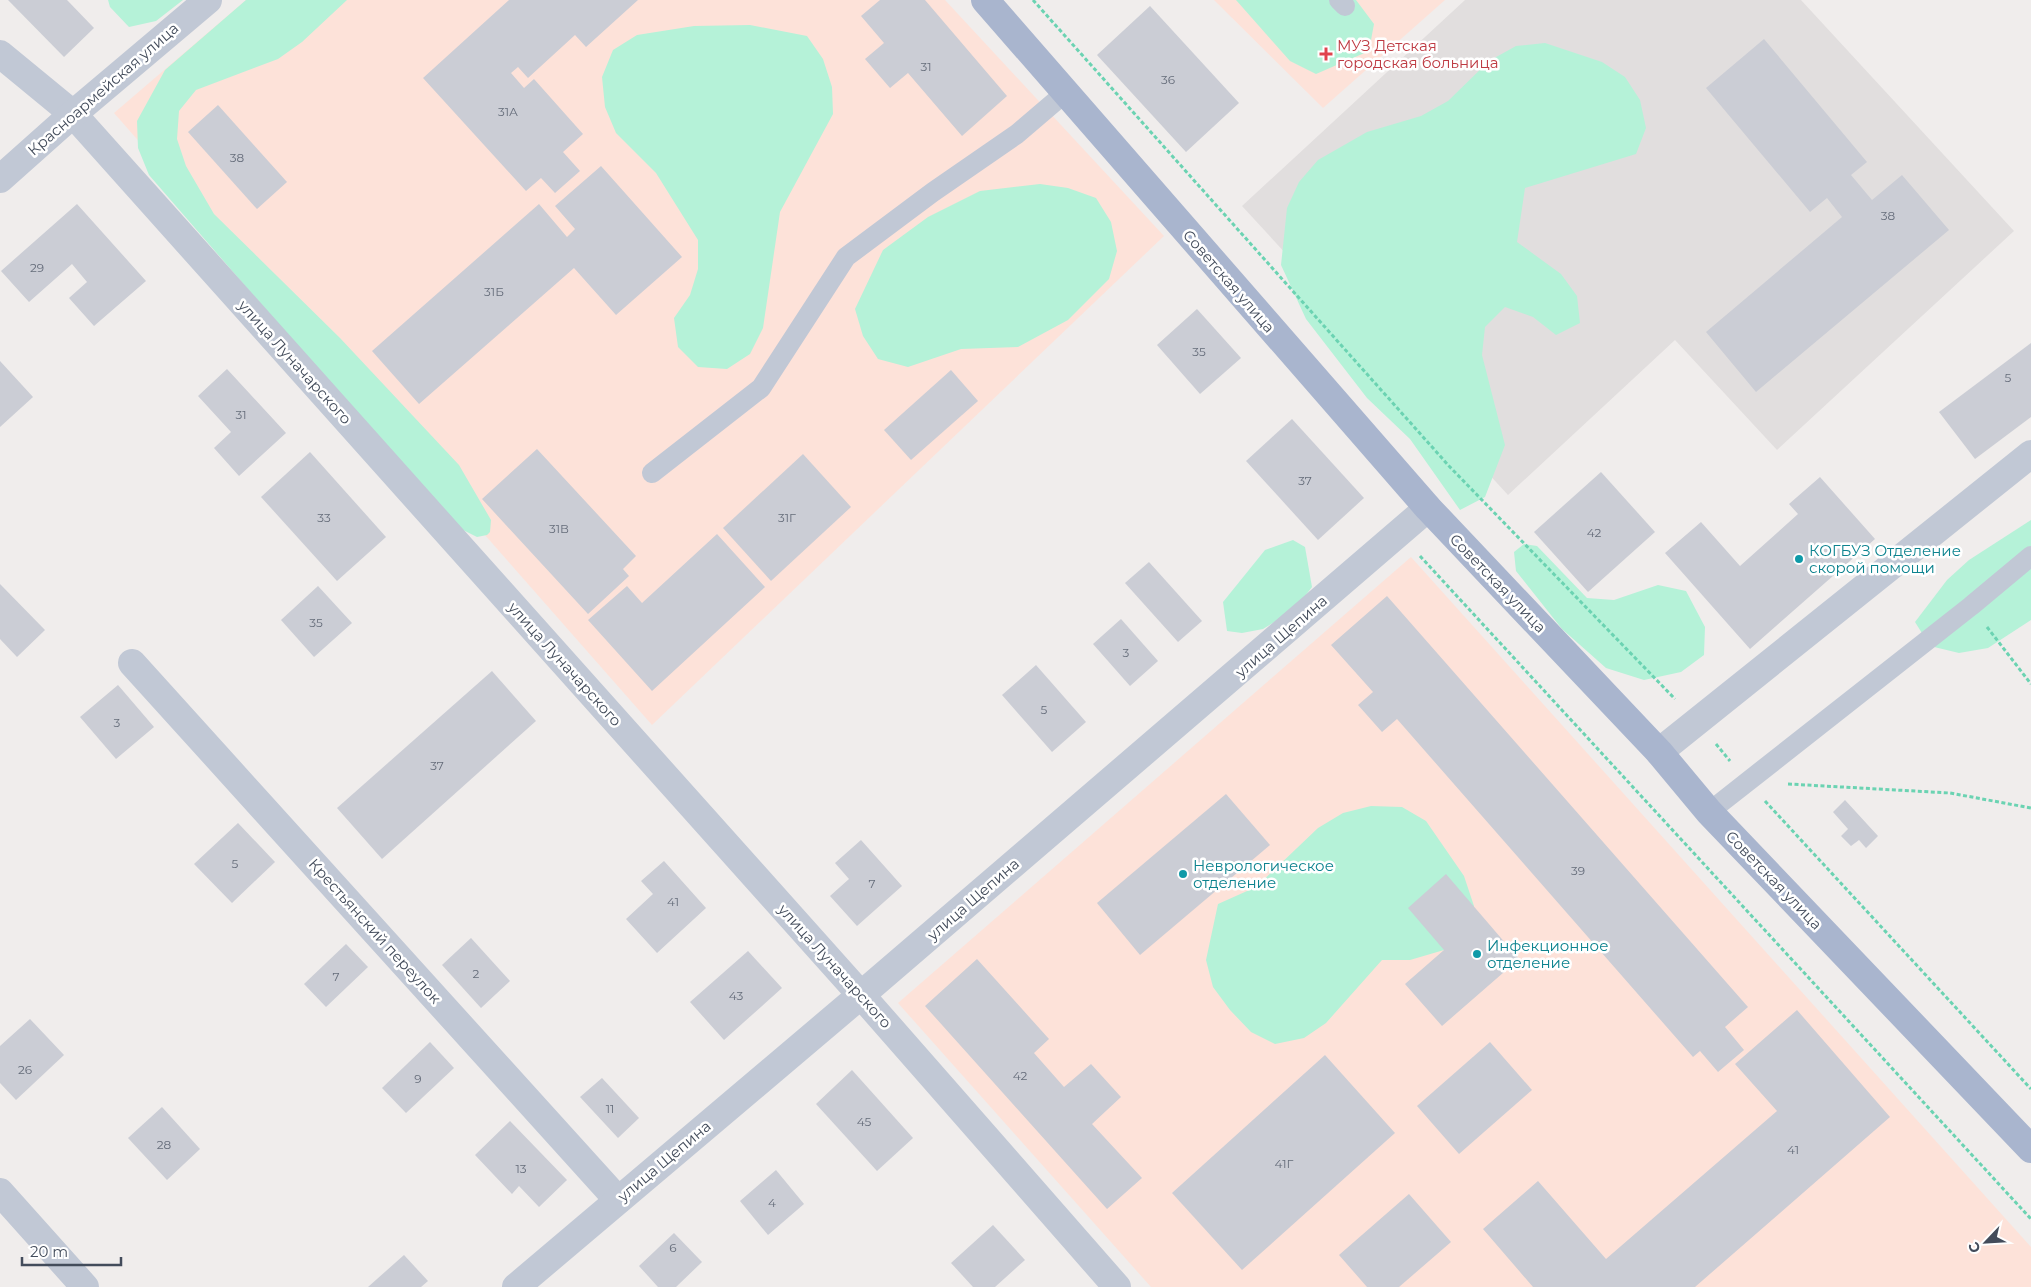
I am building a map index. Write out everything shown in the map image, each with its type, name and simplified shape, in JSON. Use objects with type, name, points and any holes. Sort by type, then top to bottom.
[{"type":"main road","name":"Советская улица","points":[[985,0],[1428,508],[1659,752],[1709,812],[2031,1149]]},
{"type":"street","name":"Красноармейская улица","points":[[0,179],[73,114],[208,0]]},
{"type":"street","name":"улица Луначарского","points":[[0,54],[73,114],[861,995],[1117,1287]]},
{"type":"street","points":[[1659,752],[2031,454]]},
{"type":"street","name":"улица Щепина","points":[[516,1287],[861,995],[1428,508]]},
{"type":"street","name":"Крестьянский переулок","points":[[132,663],[618,1200]]},
{"type":"street","points":[[0,1192],[84,1287]]},
{"type":"lane","points":[[652,473],[762,388],[846,258],[933,192],[1017,134],[1065,93]]},
{"type":"lane","points":[[1709,812],[1971,606],[2031,556]]},
{"type":"path","points":[[1033,0],[1449,466],[1697,721],[1748,782],[2031,1089]]},
{"type":"path","points":[[1400,533],[2031,1219]]},
{"type":"path","points":[[1971,606],[2031,684]]},
{"type":"path","points":[[1748,782],[1950,793],[2031,808]]},
{"type":"shaded area","points":[[246,0],[945,0],[1164,236],[652,725],[114,113]]},
{"type":"shaded area","name":"МУЗ Детская городская больница","points":[[1214,0],[1445,0],[1323,108]]},
{"type":"shaded area","points":[[1465,0],[1801,0],[2014,231],[1777,450],[1675,340],[1508,495],[1242,206]]},
{"type":"shaded area","points":[[1411,557],[2031,1247],[2031,1287],[1151,1287],[898,1003]]},
{"type":"green space","points":[[108,0],[183,0],[156,21],[129,27],[110,7]]},
{"type":"green space","points":[[246,0],[347,0],[302,42],[278,59],[196,90],[179,111],[177,139],[186,166],[214,214],[340,338],[459,465],[491,520],[490,532],[487,535],[477,537],[459,528],[443,514],[149,175],[138,148],[137,121],[165,70]]},
{"type":"green space","points":[[1236,0],[1356,0],[1374,24],[1369,51],[1316,74],[1290,61]]},
{"type":"green space","points":[[750,25],[807,36],[823,59],[832,87],[833,114],[780,212],[763,328],[750,354],[727,369],[698,367],[678,347],[674,318],[690,295],[698,269],[698,240],[656,173],[616,133],[605,107],[602,77],[613,50],[637,35],[694,26]]},
{"type":"green space","points":[[1545,43],[1602,62],[1625,77],[1640,100],[1646,128],[1636,154],[1525,188],[1517,242],[1561,274],[1577,296],[1580,323],[1556,335],[1533,317],[1505,307],[1485,327],[1482,355],[1505,445],[1485,497],[1460,510],[1410,439],[1367,398],[1306,319],[1281,265],[1287,208],[1299,182],[1318,160],[1367,132],[1421,116],[1448,101],[1489,61],[1516,46]]},
{"type":"green space","points":[[1040,184],[1068,188],[1096,198],[1111,222],[1117,251],[1109,279],[1068,320],[1018,347],[961,349],[908,367],[878,359],[863,336],[855,309],[883,250],[928,217],[980,191]]},
{"type":"green space","points":[[2031,520],[2031,620],[1988,648],[1959,653],[1930,646],[1915,622],[1947,580],[1969,560]]},
{"type":"green space","points":[[1293,540],[1305,547],[1312,587],[1295,609],[1263,629],[1242,633],[1227,631],[1223,602],[1265,550]]},
{"type":"green space","points":[[1524,544],[1537,546],[1587,598],[1614,600],[1658,585],[1686,591],[1705,627],[1704,655],[1681,672],[1644,680],[1606,668],[1562,629],[1516,571],[1514,552]]},
{"type":"green space","points":[[1371,806],[1402,807],[1426,821],[1464,876],[1474,906],[1468,934],[1444,950],[1410,960],[1382,960],[1326,1023],[1304,1038],[1275,1044],[1251,1032],[1230,1010],[1213,987],[1206,960],[1218,904],[1256,887],[1318,828],[1343,813]]},
{"type":"building","points":[[8,0],[67,0],[94,28],[64,57]]},
{"type":"building","points":[[509,0],[638,0],[586,47],[575,35],[528,78],[518,67],[511,73],[524,88],[534,79],[583,134],[563,152],[580,171],[555,193],[541,178],[526,191],[423,78]]},
{"type":"building","points":[[880,0],[925,0],[1007,96],[962,136],[908,73],[890,88],[865,59],[884,43],[861,16]]},
{"type":"building","points":[[1150,6],[1239,103],[1186,152],[1097,55]]},
{"type":"building","points":[[1764,39],[1867,162],[1851,175],[1872,200],[1902,175],[1949,230],[1756,392],[1706,332],[1842,217],[1827,198],[1810,212],[1706,88]]},
{"type":"building","points":[[218,105],[287,182],[257,209],[188,132]]},
{"type":"building","points":[[601,166],[682,257],[616,315],[574,268],[419,404],[372,351],[539,204],[567,237],[575,229],[555,206]]},
{"type":"building","points":[[77,204],[146,281],[94,326],[69,298],[87,282],[72,264],[29,302],[1,271]]},
{"type":"building","points":[[1197,309],[1241,358],[1200,394],[1157,345]]},
{"type":"building","points":[[2031,343],[2031,417],[1975,459],[1939,412]]},
{"type":"building","points":[[0,361],[33,397],[0,427]]},
{"type":"building","points":[[227,369],[286,433],[239,476],[214,448],[231,432],[198,396]]},
{"type":"building","points":[[951,370],[978,401],[911,460],[884,430]]},
{"type":"building","points":[[1292,419],[1364,498],[1318,540],[1246,461]]},
{"type":"building","points":[[537,449],[636,556],[623,569],[629,576],[588,614],[482,499]]},
{"type":"building","points":[[310,452],[386,537],[337,581],[261,497]]},
{"type":"building","points":[[803,454],[851,507],[771,581],[723,528]]},
{"type":"building","points":[[1601,472],[1655,532],[1588,592],[1534,532]]},
{"type":"building","name":"КОГБУЗ Отделение скорой помощи","points":[[1820,477],[1875,539],[1750,649],[1665,553],[1701,522],[1740,566],[1798,514],[1789,504]]},
{"type":"building","points":[[717,534],[765,587],[652,691],[588,620],[627,586],[642,603]]},
{"type":"building","points":[[1149,562],[1202,621],[1178,642],[1125,583]]},
{"type":"building","points":[[0,584],[45,630],[17,657],[0,639]]},
{"type":"building","points":[[318,586],[352,623],[314,657],[281,620]]},
{"type":"building","points":[[1387,596],[1748,1007],[1725,1027],[1744,1050],[1718,1072],[1700,1051],[1693,1057],[1397,719],[1382,732],[1358,705],[1373,692],[1331,645]]},
{"type":"building","points":[[1121,619],[1158,661],[1130,686],[1093,644]]},
{"type":"building","points":[[1036,665],[1086,722],[1052,752],[1002,695]]},
{"type":"building","points":[[492,671],[536,721],[382,859],[337,808]]},
{"type":"building","points":[[118,685],[154,727],[116,759],[80,717]]},
{"type":"building","name":"Неврологическое отделение","points":[[1226,794],[1270,845],[1140,955],[1097,903]]},
{"type":"building","points":[[1845,800],[1878,836],[1866,848],[1859,840],[1851,846],[1841,836],[1848,829],[1833,812]]},
{"type":"building","points":[[238,823],[275,862],[232,903],[194,864]]},
{"type":"building","points":[[861,840],[902,886],[857,926],[830,896],[849,879],[835,863]]},
{"type":"building","points":[[664,861],[706,908],[657,953],[626,919],[653,894],[641,881]]},
{"type":"building","name":"Инфекционное отделение","points":[[1446,874],[1519,959],[1442,1026],[1405,984],[1444,950],[1408,908]]},
{"type":"building","points":[[471,938],[510,981],[481,1008],[442,965]]},
{"type":"building","points":[[346,944],[368,967],[326,1007],[304,984]]},
{"type":"building","points":[[748,951],[782,988],[724,1040],[690,1002]]},
{"type":"building","points":[[977,959],[1049,1039],[1034,1053],[1064,1087],[1091,1064],[1121,1097],[1092,1124],[1142,1178],[1107,1209],[925,1006]]},
{"type":"building","points":[[1797,1010],[1890,1117],[1695,1287],[1533,1287],[1483,1229],[1538,1181],[1606,1259],[1777,1111],[1735,1064]]},
{"type":"building","points":[[30,1019],[64,1055],[16,1100],[0,1083],[0,1046]]},
{"type":"building","points":[[430,1042],[454,1068],[406,1113],[382,1088]]},
{"type":"building","points":[[1490,1042],[1532,1090],[1459,1154],[1417,1106]]},
{"type":"building","points":[[1325,1055],[1395,1133],[1242,1270],[1172,1193]]},
{"type":"building","points":[[852,1070],[913,1138],[877,1171],[816,1104]]},
{"type":"building","points":[[602,1078],[639,1118],[618,1138],[580,1097]]},
{"type":"building","points":[[162,1107],[200,1149],[167,1180],[128,1138]]},
{"type":"building","points":[[510,1121],[567,1180],[539,1207],[519,1186],[512,1194],[475,1155]]},
{"type":"building","points":[[776,1170],[804,1204],[768,1235],[740,1201]]},
{"type":"building","points":[[1409,1194],[1451,1242],[1399,1287],[1367,1287],[1339,1255]]},
{"type":"building","points":[[993,1225],[1025,1260],[995,1287],[973,1287],[951,1263]]},
{"type":"building","points":[[674,1233],[702,1262],[676,1287],[658,1287],[639,1266]]},
{"type":"building","points":[[404,1255],[428,1281],[421,1287],[368,1287]]},
{"type":"place","name":"МУЗ Детская городская больница","points":[[1326,54]]},
{"type":"place","name":"КОГБУЗ Отделение скорой помощи","points":[[1799,559]]},
{"type":"place","name":"Неврологическое отделение","points":[[1183,874]]},
{"type":"place","name":"Инфекционное отделение","points":[[1477,954]]}]
